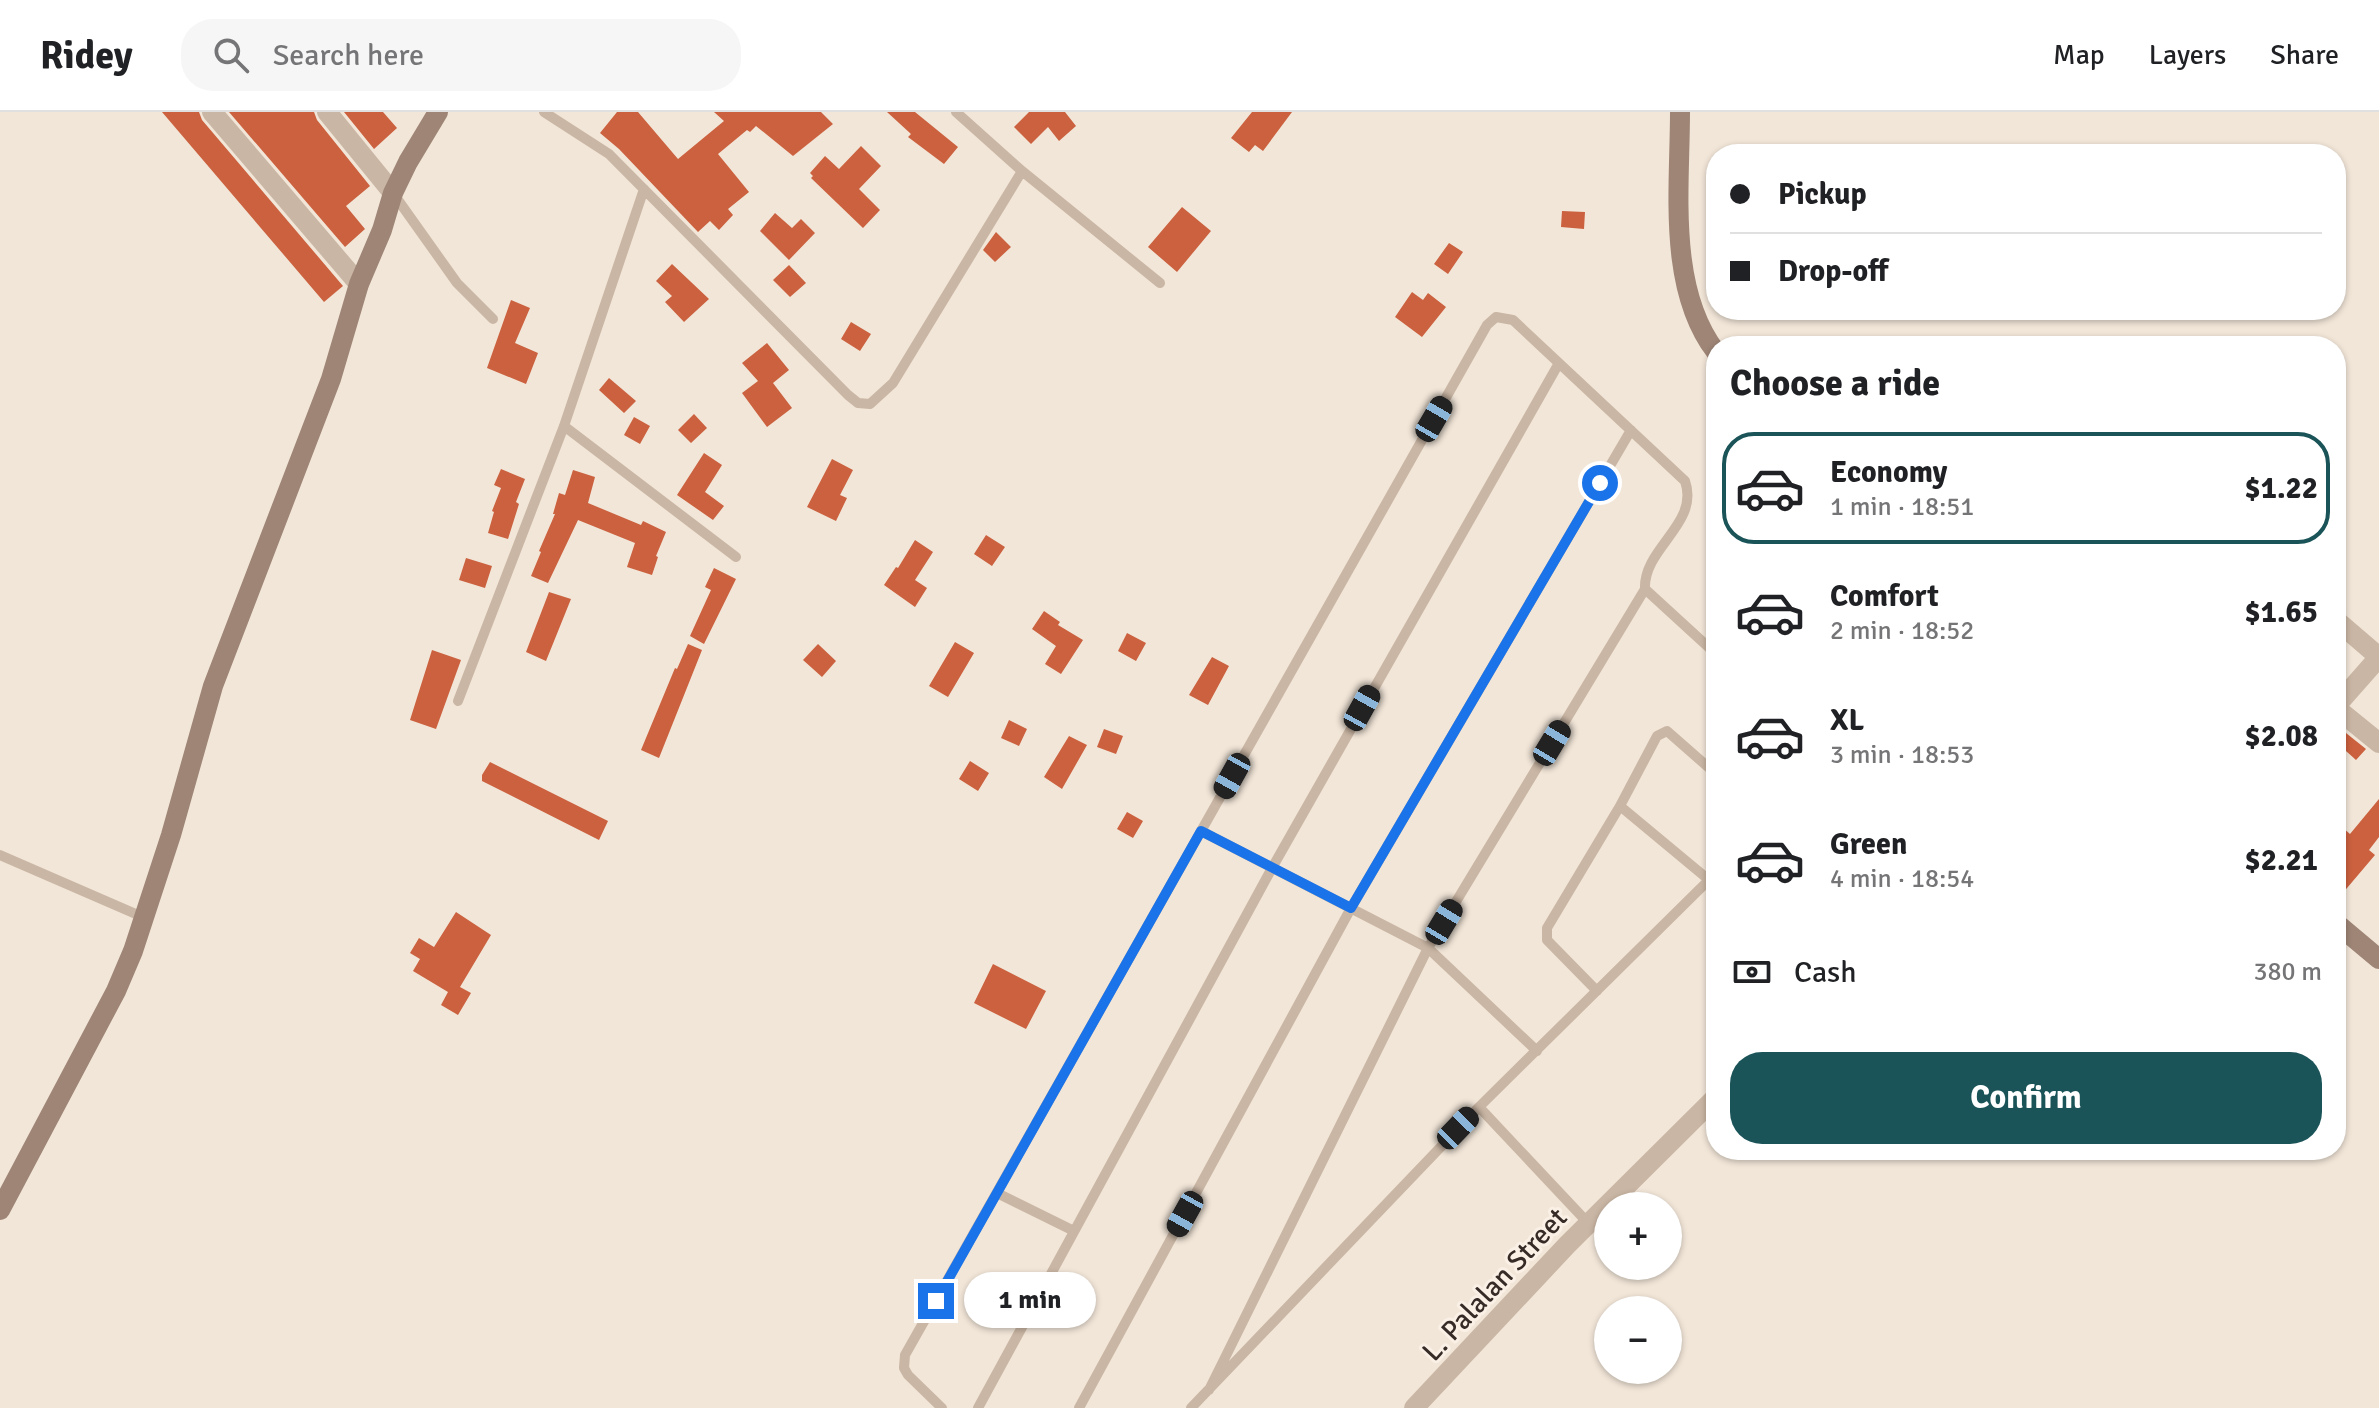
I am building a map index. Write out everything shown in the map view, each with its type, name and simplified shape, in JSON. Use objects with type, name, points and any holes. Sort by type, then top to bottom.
[{"type":"street","points":[[212,112],[359,284]]},
{"type":"street","points":[[327,112],[393,193]]},
{"type":"street","points":[[0,1210],[116,991],[145,918],[213,686],[331,379],[359,284],[382,230],[393,193],[438,112]]},
{"type":"street","points":[[1680,112],[1681,250],[1690,305],[1706,337]]},
{"type":"street","points":[[2346,629],[2379,657],[2346,695]]},
{"type":"street","points":[[2346,715],[2379,743]]},
{"type":"street","points":[[2346,931],[2379,959]]},
{"type":"street","name":"L. Palalan Street","points":[[1414,1408],[1589,1224],[1706,1107]]},
{"type":"lane","points":[[544,112],[609,154],[858,403],[870,404],[893,383],[1022,171]]},
{"type":"lane","points":[[956,112],[1022,171],[1160,283]]},
{"type":"lane","points":[[458,701],[564,426],[644,189]]},
{"type":"lane","points":[[393,193],[457,283],[493,319]]},
{"type":"lane","points":[[942,1408],[908,1375],[904,1368],[905,1355],[1487,325],[1496,317],[1513,320],[1685,481],[1690,496],[1685,511],[1647,571],[1645,589],[1428,948],[1209,1390]]},
{"type":"lane","points":[[978,1408],[1272,868],[1559,363]]},
{"type":"lane","points":[[564,426],[736,557]]},
{"type":"lane","points":[[1079,1408],[1351,908],[1631,430]]},
{"type":"lane","points":[[1645,589],[1706,645]]},
{"type":"lane","points":[[1597,991],[1547,940],[1545,934],[1620,806],[1652,743],[1667,731],[1706,765]]},
{"type":"lane","points":[[1620,806],[1706,871]]},
{"type":"lane","points":[[1201,831],[1428,948],[1537,1051]]},
{"type":"lane","points":[[0,855],[145,918]]},
{"type":"lane","points":[[1191,1408],[1479,1107],[1706,882]]},
{"type":"lane","points":[[1479,1107],[1589,1224]]},
{"type":"lane","points":[[997,1193],[1074,1231]]},
{"type":"building","points":[[162,112],[199,112],[202,120],[343,286],[324,302]]},
{"type":"building","points":[[229,112],[314,112],[317,120],[370,186],[346,206],[365,229],[345,247]]},
{"type":"building","points":[[344,112],[383,112],[397,128],[374,149]]},
{"type":"building","points":[[617,112],[638,112],[678,159],[724,121],[714,112],[821,112],[833,124],[793,156],[756,126],[750,132],[747,130],[718,154],[749,192],[728,209],[733,215],[719,230],[710,221],[698,232],[600,133]]},
{"type":"building","points":[[887,112],[915,112],[958,147],[944,164],[908,137],[911,134]]},
{"type":"building","points":[[1029,112],[1065,112],[1076,126],[1059,141],[1048,127],[1031,144],[1014,127]]},
{"type":"building","points":[[1252,112],[1292,112],[1263,151],[1255,145],[1249,152],[1231,138]]},
{"type":"building","points":[[861,146],[881,166],[859,189],[880,210],[863,228],[811,178],[810,173],[825,156],[839,169]]},
{"type":"building","points":[[1182,207],[1211,231],[1177,272],[1148,247]]},
{"type":"building","points":[[1562,211],[1585,212],[1584,229],[1561,227]]},
{"type":"building","points":[[775,213],[792,228],[801,219],[815,233],[789,260],[760,231]]},
{"type":"building","points":[[996,232],[1011,247],[995,262],[983,250]]},
{"type":"building","points":[[1449,243],[1463,252],[1448,274],[1434,264]]},
{"type":"building","points":[[672,264],[709,299],[684,322],[665,302],[672,296],[656,281]]},
{"type":"building","points":[[789,265],[806,283],[790,297],[773,280]]},
{"type":"building","points":[[1412,292],[1423,300],[1428,293],[1446,307],[1422,337],[1395,317]]},
{"type":"building","points":[[511,300],[530,308],[515,343],[538,353],[526,384],[487,368]]},
{"type":"building","points":[[851,322],[871,334],[860,351],[841,339]]},
{"type":"building","points":[[767,343],[789,370],[773,383],[792,408],[767,427],[742,393],[758,381],[742,363]]},
{"type":"building","points":[[609,378],[636,401],[624,413],[599,390]]},
{"type":"building","points":[[694,414],[707,428],[691,443],[678,430]]},
{"type":"building","points":[[634,417],[650,426],[640,444],[624,435]]},
{"type":"building","points":[[704,453],[722,465],[705,492],[724,506],[713,520],[677,495]]},
{"type":"building","points":[[832,459],[853,470],[840,495],[847,498],[836,521],[807,507]]},
{"type":"building","points":[[501,469],[525,479],[508,539],[488,533],[501,488],[494,485]]},
{"type":"building","points":[[573,470],[595,477],[588,503],[666,532],[652,575],[627,567],[635,543],[578,520],[548,583],[531,576],[555,514],[559,493],[565,495]]},
{"type":"building","points":[[986,535],[1005,547],[992,566],[974,554]]},
{"type":"building","points":[[915,540],[933,552],[915,580],[927,588],[915,607],[884,585]]},
{"type":"building","points":[[466,558],[492,566],[485,588],[459,580]]},
{"type":"building","points":[[714,568],[736,579],[704,644],[690,636],[711,590],[705,587]]},
{"type":"building","points":[[549,592],[571,599],[546,661],[526,652]]},
{"type":"building","points":[[1044,611],[1060,622],[1058,625],[1083,640],[1061,674],[1045,664],[1056,646],[1032,629]]},
{"type":"building","points":[[1127,633],[1146,643],[1136,661],[1118,651]]},
{"type":"building","points":[[955,642],[974,653],[948,697],[929,686]]},
{"type":"building","points":[[688,644],[702,650],[659,758],[641,750]]},
{"type":"building","points":[[818,644],[836,661],[822,677],[803,660]]},
{"type":"building","points":[[432,650],[461,660],[436,729],[410,720]]},
{"type":"building","points":[[1212,657],[1229,666],[1208,705],[1189,695]]},
{"type":"building","points":[[1009,720],[1027,729],[1019,746],[1001,738]]},
{"type":"building","points":[[1104,729],[1123,736],[1116,754],[1097,747]]},
{"type":"building","points":[[2346,733],[2366,749],[2356,760],[2346,751]]},
{"type":"building","points":[[1069,736],[1087,745],[1062,789],[1044,777]]},
{"type":"building","points":[[970,761],[989,773],[978,791],[959,779]]},
{"type":"building","points":[[490,762],[608,821],[599,840],[482,781]]},
{"type":"building","points":[[2379,799],[2379,837],[2369,850],[2375,855],[2346,889],[2346,831],[2350,834]]},
{"type":"building","points":[[1127,812],[1143,821],[1133,838],[1117,829]]},
{"type":"building","points":[[456,912],[491,935],[460,987],[471,993],[458,1015],[441,1005],[448,992],[413,971],[420,959],[410,953],[419,938],[434,947]]},
{"type":"building","points":[[993,964],[1046,991],[1026,1029],[974,1003]]},
{"type":"route","points":[[936,1301],[1201,831],[1351,908],[1600,483]]}]
